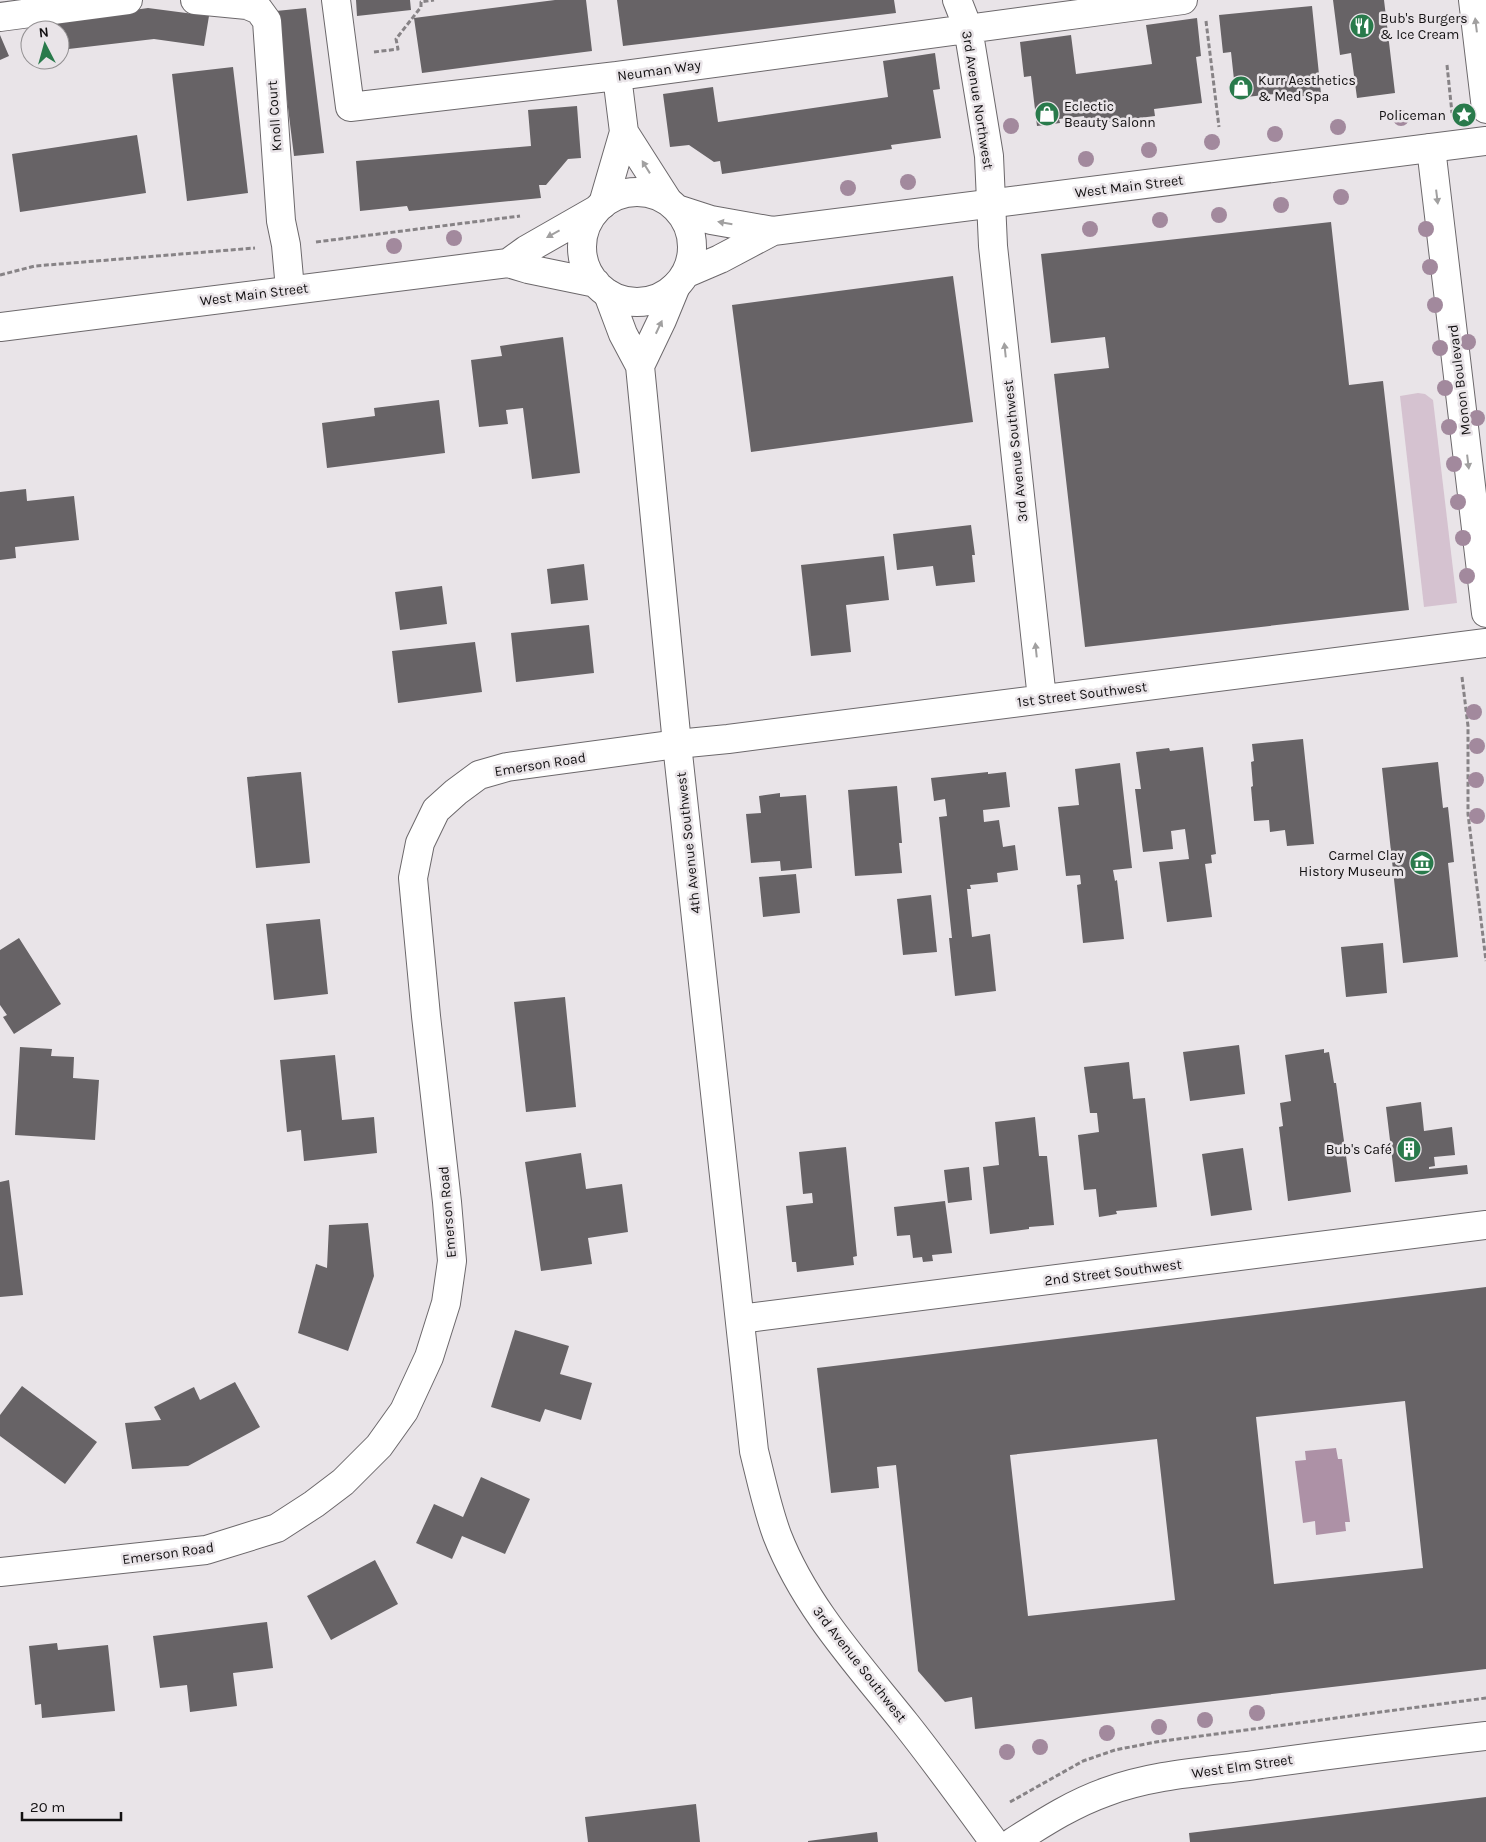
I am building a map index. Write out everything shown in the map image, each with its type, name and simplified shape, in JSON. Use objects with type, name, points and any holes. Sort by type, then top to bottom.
[{"type":"street","points":[[0,18],[128,0]]},
{"type":"street","name":"Knoll Court","points":[[196,0],[247,5],[259,10],[266,21],[281,221],[286,245],[290,289]]},
{"type":"street","points":[[336,0],[344,56]]},
{"type":"street","name":"3rd Avenue Northwest","points":[[957,0],[968,28],[989,156],[992,203]]},
{"type":"street","name":"Neuman Way","points":[[344,56],[350,107],[617,76],[968,28],[1065,8],[1184,0]]},
{"type":"street","points":[[1473,0],[1486,108]]},
{"type":"street","points":[[599,207],[624,132],[617,76]]},
{"type":"street","points":[[624,132],[673,205],[686,220],[691,233],[692,247],[690,262],[640,366]]},
{"type":"street","name":"West Main Street","points":[[673,205],[711,220],[773,231],[1486,141]]},
{"type":"street","name":"Monon Boulevard","points":[[1431,148],[1486,613]]},
{"type":"street","points":[[673,205],[655,195],[642,192],[614,197],[599,207],[589,220],[582,247],[584,263],[602,289],[625,300],[643,302],[661,297],[681,280]]},
{"type":"street","name":"3rd Avenue Southwest","points":[[992,203],[993,246],[1042,699]]},
{"type":"street","name":"West Main Street","points":[[508,263],[526,250],[599,207]]},
{"type":"street","name":"West Main Street","points":[[681,280],[773,231]]},
{"type":"street","name":"West Main Street","points":[[0,327],[508,263],[602,289]]},
{"type":"street","name":"4th Avenue Southwest","points":[[602,289],[640,366],[677,744],[740,1319]]},
{"type":"street","name":"1st Street Southwest","points":[[677,744],[1486,643]]},
{"type":"street","name":"Emerson Road","points":[[0,1572],[206,1550],[277,1528],[343,1482],[379,1446],[404,1411],[429,1357],[446,1303],[452,1261],[448,1202],[412,878],[420,844],[436,810],[479,775],[506,767],[677,744]]},
{"type":"street","name":"2nd Street Southwest","points":[[740,1319],[1486,1225]]},
{"type":"street","name":"3rd Avenue Southwest","points":[[740,1319],[754,1451],[766,1499],[781,1544],[815,1608],[906,1724],[994,1842]]},
{"type":"street","name":"West Elm Street","points":[[1013,1842],[1062,1811],[1106,1792],[1136,1782],[1341,1753],[1486,1736]]},
{"type":"path","points":[[344,56],[398,49],[396,39],[421,7],[421,1],[434,0]]},
{"type":"path","points":[[1206,20],[1220,127]]},
{"type":"path","points":[[1458,646],[1468,726],[1468,814],[1486,961]]},
{"type":"shaded area","points":[[1418,393],[1425,394],[1433,400],[1457,603],[1424,607],[1400,396]]},
{"type":"shaded area","points":[[1336,1448],[1338,1459],[1342,1459],[1350,1522],[1345,1522],[1346,1531],[1316,1535],[1315,1521],[1303,1523],[1295,1461],[1306,1460],[1305,1451]]},
{"type":"building","points":[[356,0],[410,0],[411,10],[357,16]]},
{"type":"building","points":[[555,0],[586,0],[592,51],[422,73],[414,18]]},
{"type":"building","points":[[617,0],[894,0],[896,13],[623,46]]},
{"type":"building","name":"Bub's Burgers & Ice Cream","points":[[1333,0],[1384,0],[1395,93],[1357,98],[1351,53],[1340,55]]},
{"type":"building","points":[[1312,6],[1321,94],[1286,98],[1285,93],[1236,98],[1231,52],[1223,53],[1219,15]]},
{"type":"building","points":[[148,8],[209,16],[204,46],[154,39],[70,49],[70,20],[63,20]]},
{"type":"building","points":[[306,8],[324,153],[294,156],[276,11]]},
{"type":"building","points":[[1197,18],[1201,56],[1196,57],[1202,103],[1154,109],[1155,116],[1085,125],[1084,116],[1059,119],[1060,123],[1037,126],[1031,76],[1024,77],[1020,42],[1071,35],[1076,74],[1152,64],[1146,25]]},
{"type":"building","points":[[0,35],[9,56],[0,60]]},
{"type":"building","points":[[935,53],[940,89],[933,90],[941,138],[891,145],[892,149],[722,174],[720,161],[714,162],[689,145],[670,147],[663,94],[713,87],[718,122],[888,97],[883,61]]},
{"type":"building","points":[[233,67],[248,193],[187,201],[172,74]]},
{"type":"building","points":[[577,106],[581,158],[568,159],[546,185],[539,185],[541,198],[409,211],[407,206],[360,211],[356,161],[531,146],[528,110]]},
{"type":"building","points":[[137,135],[146,193],[20,212],[12,154]]},
{"type":"building","points":[[1331,222],[1349,385],[1383,381],[1409,610],[1085,647],[1054,374],[1109,368],[1105,337],[1051,343],[1041,254]]},
{"type":"building","points":[[953,276],[973,422],[751,452],[732,305]]},
{"type":"building","points":[[563,337],[580,473],[532,479],[523,408],[506,410],[508,424],[479,427],[471,360],[502,356],[500,346]]},
{"type":"building","points":[[439,400],[445,453],[327,468],[322,423],[375,416],[374,408]]},
{"type":"building","points":[[26,489],[27,501],[74,496],[79,540],[15,547],[16,558],[0,560],[0,492]]},
{"type":"building","points":[[971,525],[975,555],[972,555],[975,582],[936,586],[933,566],[897,570],[893,534]]},
{"type":"building","points":[[884,556],[889,600],[846,605],[851,652],[811,656],[801,565]]},
{"type":"building","points":[[584,564],[588,600],[551,604],[547,569]]},
{"type":"building","points":[[442,586],[447,624],[400,630],[395,592]]},
{"type":"building","points":[[589,625],[594,673],[516,682],[511,633]]},
{"type":"building","points":[[475,642],[482,692],[398,703],[392,651]]},
{"type":"building","points":[[1303,739],[1314,844],[1287,846],[1285,830],[1270,832],[1269,820],[1254,821],[1251,787],[1253,786],[1251,762],[1254,761],[1252,744]]},
{"type":"building","points":[[1203,747],[1216,854],[1211,855],[1212,863],[1205,864],[1212,917],[1167,922],[1159,862],[1189,859],[1185,829],[1171,831],[1173,849],[1143,852],[1135,789],[1141,789],[1136,752],[1169,748],[1170,751]]},
{"type":"building","name":"Carmel Clay History Museum","points":[[1438,762],[1443,808],[1448,807],[1454,862],[1448,863],[1458,957],[1403,963],[1382,768]]},
{"type":"building","points":[[1120,763],[1132,868],[1113,870],[1115,881],[1117,880],[1124,939],[1083,943],[1077,885],[1081,884],[1080,875],[1066,876],[1058,807],[1079,805],[1075,769]]},
{"type":"building","points":[[301,772],[310,863],[256,868],[247,777]]},
{"type":"building","points":[[988,772],[988,774],[1006,772],[1010,807],[983,810],[984,822],[999,820],[1003,847],[1015,845],[1018,870],[997,873],[998,882],[970,885],[971,889],[967,889],[972,937],[990,934],[996,991],[955,996],[949,938],[952,938],[939,817],[947,816],[945,799],[934,801],[931,778]]},
{"type":"building","points":[[897,786],[902,843],[899,843],[902,873],[855,876],[848,790]]},
{"type":"building","points":[[780,793],[780,797],[806,795],[812,868],[781,871],[780,861],[751,863],[746,814],[761,813],[759,796]]},
{"type":"building","points":[[796,874],[800,913],[763,917],[759,877]]},
{"type":"building","points":[[931,895],[937,952],[903,955],[897,899]]},
{"type":"building","points":[[320,919],[328,994],[274,1000],[266,924]]},
{"type":"building","points":[[19,938],[61,1004],[14,1034],[3,1017],[7,1015],[0,1005],[0,950]]},
{"type":"building","points":[[1383,943],[1387,993],[1346,997],[1341,947]]},
{"type":"building","points":[[565,997],[576,1107],[526,1112],[514,1002]]},
{"type":"building","points":[[1239,1045],[1245,1094],[1190,1101],[1183,1052]]},
{"type":"building","points":[[20,1047],[52,1049],[51,1056],[74,1057],[73,1078],[99,1080],[95,1140],[15,1135]]},
{"type":"building","points":[[1324,1049],[1324,1053],[1329,1052],[1334,1083],[1336,1083],[1351,1192],[1288,1201],[1279,1127],[1283,1126],[1280,1103],[1291,1101],[1285,1055]]},
{"type":"building","points":[[335,1055],[342,1120],[374,1117],[377,1153],[304,1161],[301,1130],[287,1132],[280,1060]]},
{"type":"building","points":[[1129,1062],[1133,1099],[1145,1098],[1157,1207],[1116,1211],[1117,1214],[1099,1217],[1096,1189],[1084,1190],[1078,1135],[1099,1132],[1097,1113],[1090,1113],[1084,1067]]},
{"type":"building","name":"Bub's Café","points":[[1421,1102],[1424,1131],[1452,1127],[1455,1155],[1434,1157],[1435,1166],[1429,1167],[1429,1169],[1467,1165],[1468,1174],[1395,1182],[1386,1107]]},
{"type":"building","points":[[1035,1117],[1039,1156],[1047,1156],[1054,1225],[1029,1227],[1029,1229],[990,1234],[983,1167],[999,1165],[995,1122]]},
{"type":"building","points":[[846,1147],[857,1256],[853,1257],[854,1265],[797,1272],[796,1262],[792,1262],[786,1206],[813,1203],[812,1193],[803,1194],[799,1152]]},
{"type":"building","points":[[1243,1148],[1252,1210],[1211,1216],[1202,1154]]},
{"type":"building","points":[[581,1153],[586,1189],[622,1184],[628,1232],[588,1238],[592,1264],[541,1271],[525,1162]]},
{"type":"building","points":[[969,1167],[972,1200],[948,1203],[944,1170]]},
{"type":"building","points":[[9,1180],[23,1295],[0,1297],[0,1182]]},
{"type":"building","points":[[945,1201],[952,1253],[932,1255],[933,1261],[923,1262],[922,1257],[913,1258],[910,1235],[897,1236],[894,1207]]},
{"type":"building","points":[[368,1223],[374,1276],[348,1351],[298,1333],[316,1264],[327,1268],[329,1225]]},
{"type":"building","points":[[1486,1287],[1486,1669],[975,1729],[972,1697],[945,1702],[918,1671],[896,1465],[877,1467],[879,1488],[831,1493],[817,1368]],"holes":[[[1405,1401],[1423,1568],[1274,1584],[1256,1417]],[[1157,1439],[1175,1600],[1028,1616],[1010,1455]]]},
{"type":"building","points":[[515,1330],[569,1346],[560,1374],[592,1383],[581,1420],[545,1409],[540,1422],[491,1407]]},
{"type":"building","points":[[235,1382],[260,1427],[188,1466],[132,1469],[125,1423],[161,1420],[154,1407],[194,1387],[200,1400]]},
{"type":"building","points":[[22,1386],[97,1442],[65,1484],[0,1436],[0,1415]]},
{"type":"building","points":[[481,1477],[530,1499],[505,1554],[462,1536],[452,1559],[416,1543],[434,1504],[463,1517]]},
{"type":"building","points":[[375,1560],[398,1604],[331,1640],[307,1596]]},
{"type":"building","points":[[267,1622],[273,1668],[233,1673],[237,1706],[190,1712],[187,1685],[160,1688],[153,1636]]},
{"type":"building","points":[[57,1643],[58,1650],[108,1645],[115,1711],[42,1718],[41,1704],[35,1705],[29,1646]]},
{"type":"building","points":[[1486,1797],[1486,1842],[1190,1842],[1189,1833]]},
{"type":"building","points":[[696,1804],[700,1842],[588,1842],[585,1817]]},
{"type":"building","points":[[877,1832],[878,1842],[808,1842],[808,1841]]},
{"type":"place","name":"Bub's Burgers & Ice Cream","points":[[1362,26]]},
{"type":"place","name":"Kurr Aesthetics & Med Spa","points":[[1241,88]]},
{"type":"place","name":"Eclectic Beauty Salonn","points":[[1047,114]]},
{"type":"place","name":"Policeman","points":[[1464,115]]},
{"type":"place","name":"Carmel Clay History Museum","points":[[1422,863]]},
{"type":"place","name":"Bub's Café","points":[[1409,1149]]}]
